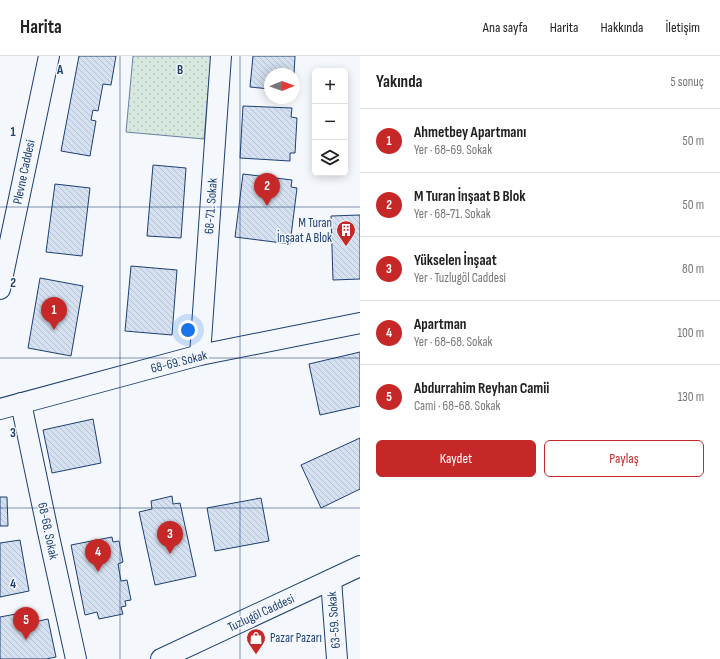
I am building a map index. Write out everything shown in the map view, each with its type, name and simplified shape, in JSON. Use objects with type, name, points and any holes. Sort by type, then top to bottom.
[{"type":"street","name":"Plevne Caddesi","points":[[0,289],[49,56]]},
{"type":"street","name":"68-71. Sokak","points":[[200,355],[221,56]]},
{"type":"street","name":"68-69. Sokak","points":[[0,409],[200,355],[360,323]]},
{"type":"street","name":"68-68. Sokak","points":[[21,403],[76,659]]},
{"type":"street","name":"Tuzlugöl Caddesi","points":[[161,659],[360,566]]},
{"type":"street","name":"63-59. Sokak","points":[[331,580],[337,659]]},
{"type":"shaded area","points":[[133,56],[211,56],[204,139],[126,132]]},
{"type":"building","points":[[79,56],[116,56],[111,85],[103,84],[98,111],[93,110],[91,120],[96,121],[90,156],[61,151]]},
{"type":"building","points":[[253,56],[295,56],[294,68],[264,68],[264,88],[250,87]]},
{"type":"building","points":[[243,106],[292,108],[291,117],[297,118],[295,153],[290,153],[290,161],[240,158]]},
{"type":"building","points":[[153,165],[186,168],[181,238],[147,236]]},
{"type":"building","points":[[243,174],[292,180],[291,187],[297,188],[290,244],[235,237]]},
{"type":"building","points":[[55,184],[90,188],[82,256],[46,252]]},
{"type":"building","name":"M Turan İnşaat A Blok","points":[[360,215],[360,279],[333,280],[331,216]]},
{"type":"building","points":[[131,266],[177,270],[172,335],[125,331]]},
{"type":"building","points":[[40,278],[83,286],[71,356],[28,348]]},
{"type":"building","points":[[360,352],[360,406],[320,415],[309,364]]},
{"type":"building","points":[[93,419],[101,463],[52,473],[43,430]]},
{"type":"building","points":[[360,438],[360,489],[321,508],[301,465]]},
{"type":"building","points":[[172,496],[173,504],[180,503],[196,576],[155,585],[139,512],[152,509],[151,501]]},
{"type":"building","points":[[0,497],[7,497],[8,526],[0,526]]},
{"type":"building","points":[[261,498],[269,541],[215,551],[207,508]]},
{"type":"building","points":[[112,537],[113,542],[119,541],[123,562],[118,564],[121,581],[127,580],[131,600],[125,601],[126,606],[121,607],[123,614],[99,619],[97,612],[85,615],[71,545]]},
{"type":"building","points":[[20,540],[29,591],[0,597],[0,543]]},
{"type":"building","points":[[32,611],[34,622],[48,619],[56,657],[46,659],[0,659],[0,617]]},
{"type":"place","name":"M Turan İnşaat B Blok","points":[[267,206]]},
{"type":"place","name":"M Turan İnşaat A Blok","points":[[346,247]]},
{"type":"place","name":"Ahmetbey Apartmanı","points":[[54,330]]},
{"type":"place","name":"Yükselen İnşaat","points":[[170,554]]},
{"type":"place","name":"Apartman","points":[[98,572]]},
{"type":"place","name":"Abdurrahim Reyhan Camii","points":[[26,640]]},
{"type":"place","name":"Pazar Pazarı","points":[[256,655]]}]
